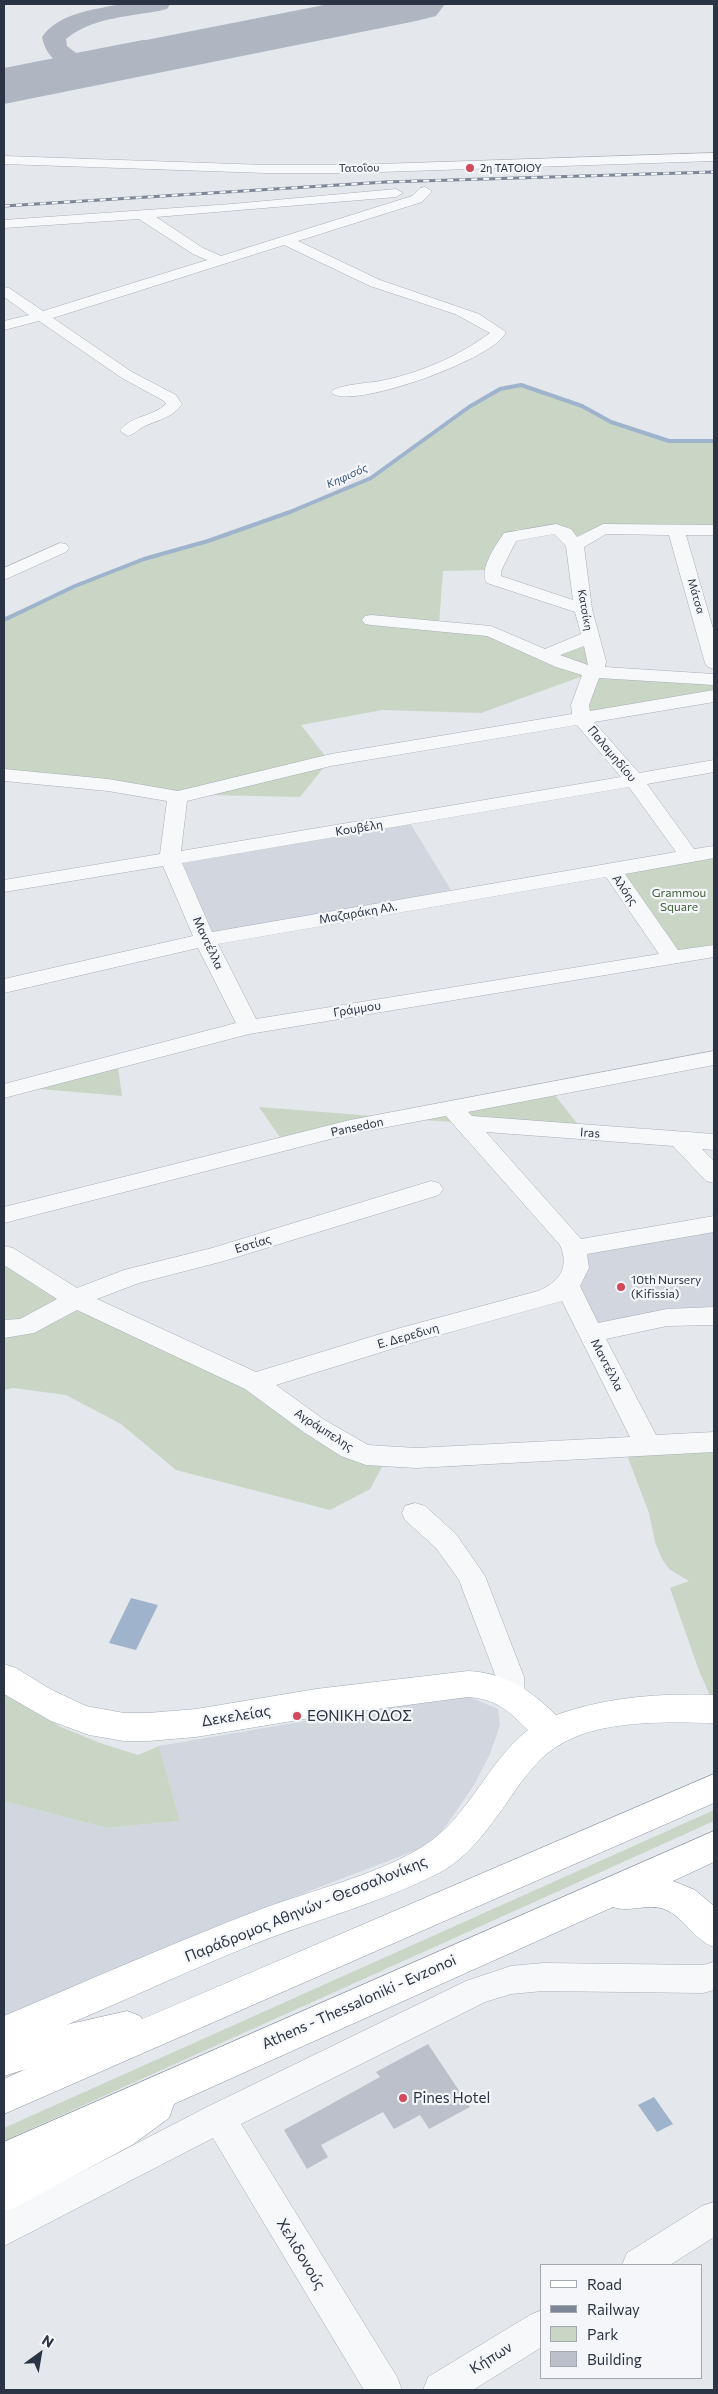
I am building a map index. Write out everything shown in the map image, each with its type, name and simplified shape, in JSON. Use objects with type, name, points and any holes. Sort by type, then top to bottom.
[{"type":"main road","name":"Δεκελείας","points":[[4,1677],[42,1700],[84,1719],[102,1724],[137,1727],[206,1722],[291,1706],[469,1685],[491,1687],[511,1696],[552,1732]]},
{"type":"main road","name":"Παράδρομος Αθηνών - Θεσσαλονίκης","points":[[4,2033],[272,1922],[429,1861],[456,1841],[514,1766],[529,1750],[552,1732],[602,1716],[681,1708],[714,1709]]},
{"type":"main road","points":[[4,2097],[189,2014],[714,1788]]},
{"type":"main road","name":"Athens - Thessaloniki - Evzonoi","points":[[4,2161],[593,1898],[714,1846]]},
{"type":"main road","points":[[593,1898],[648,1891],[661,1892],[688,1904],[714,1930]]},
{"type":"main road","points":[[4,2059],[43,2047],[189,2014]]},
{"type":"main road","points":[[4,2194],[118,2132],[211,2068]]},
{"type":"street","name":"Τατοΐου","points":[[4,160],[266,169],[349,169],[714,157]]},
{"type":"street","points":[[4,224],[425,191],[417,199],[4,326]]},
{"type":"street","points":[[141,214],[198,251],[218,260]]},
{"type":"street","points":[[284,240],[386,288],[434,301],[498,332],[498,335],[473,352],[437,369],[383,387],[339,392]]},
{"type":"street","points":[[4,291],[128,375],[170,398],[174,404],[171,410],[139,422],[128,431]]},
{"type":"street","points":[[583,609],[499,583],[492,576],[498,558],[512,535],[556,529],[565,533],[575,545],[603,529],[714,530]]},
{"type":"street","name":"Μάτσα","points":[[676,530],[714,663]]},
{"type":"street","name":"Κατσίκη","points":[[575,545],[583,609],[597,661],[597,666],[592,672]]},
{"type":"street","points":[[4,575],[60,548]]},
{"type":"street","points":[[371,620],[491,631],[562,664],[592,672],[714,679]]},
{"type":"street","points":[[545,655],[590,638]]},
{"type":"street","name":"Παλαμηδίου","points":[[592,672],[580,705],[582,719],[634,780],[689,856]]},
{"type":"street","points":[[4,775],[108,785],[178,797],[318,762],[714,696]]},
{"type":"street","name":"Κουβέλη","points":[[4,886],[416,819],[714,766]]},
{"type":"street","points":[[170,858],[174,811],[178,797]]},
{"type":"street","name":"Μαζαράκη Αλ.","points":[[4,986],[205,940],[714,852]]},
{"type":"street","name":"Μαντέλλα","points":[[170,858],[205,940],[249,1027]]},
{"type":"street","name":"Αλόης","points":[[612,870],[673,959]]},
{"type":"street","name":"Γράμμου","points":[[4,1091],[249,1027],[714,951]]},
{"type":"street","name":"Pansedon","points":[[4,1215],[341,1129],[459,1115],[714,1058]]},
{"type":"street","points":[[459,1115],[504,1168],[561,1228],[577,1252],[578,1266],[564,1286]]},
{"type":"street","name":"Iras","points":[[459,1115],[680,1140],[714,1142]]},
{"type":"street","points":[[680,1140],[714,1175]]},
{"type":"street","name":"Εστίας","points":[[4,1329],[25,1327],[102,1287],[132,1276],[215,1255],[431,1190]]},
{"type":"street","points":[[574,1248],[714,1224]]},
{"type":"street","name":"Αγράμπελης","points":[[4,1254],[77,1300],[254,1382],[314,1426],[350,1449],[366,1455],[416,1458],[714,1442]]},
{"type":"street","name":"Μαντέλλα","points":[[564,1286],[591,1334],[648,1446]]},
{"type":"street","name":"Ε. Δερεδινη","points":[[254,1382],[400,1337],[536,1301],[551,1296],[564,1286]]},
{"type":"street","points":[[591,1334],[631,1322],[663,1318],[714,1316]]},
{"type":"street","points":[[415,1513],[446,1541],[471,1576],[510,1677],[511,1696]]},
{"type":"street","points":[[4,2230],[218,2118],[477,1991],[511,1980],[543,1977],[703,1980],[714,1976]]},
{"type":"street","name":"Χελιδονούς","points":[[218,2118],[384,2390]]},
{"type":"street","points":[[641,2264],[714,2218]]},
{"type":"street","name":"Κήπων","points":[[441,2390],[540,2328]]},
{"type":"shaded area","points":[[410,823],[451,890],[213,934],[183,863]]},
{"type":"shaded area","points":[[714,1230],[714,1310],[689,1309],[596,1327],[576,1281],[589,1254]]},
{"type":"shaded area","points":[[462,1694],[498,1709],[500,1725],[490,1754],[474,1785],[439,1836],[427,1846],[205,1931],[4,2018],[4,1801],[106,1828],[180,1821],[159,1746]]},
{"type":"green space","points":[[521,385],[582,406],[611,422],[669,441],[714,441],[714,528],[599,527],[575,537],[556,528],[516,529],[499,544],[488,570],[443,571],[439,625],[476,629],[550,654],[589,639],[592,672],[714,685],[714,696],[582,719],[591,673],[481,713],[382,710],[301,725],[329,761],[300,797],[211,795],[259,778],[182,792],[12,772],[4,774],[4,617],[110,572],[290,512],[371,478],[469,407],[500,389]]},
{"type":"green space","name":"Grammou Square","points":[[714,858],[714,951],[673,959],[619,873]]},
{"type":"green space","points":[[117,1061],[122,1096],[16,1087]]},
{"type":"green space","points":[[550,1089],[584,1132],[398,1118]]},
{"type":"green space","points":[[259,1107],[398,1118],[284,1143]]},
{"type":"green space","points":[[4,1265],[34,1283],[257,1390],[383,1465],[370,1489],[330,1510],[176,1470],[121,1424],[66,1395],[13,1388],[4,1390]]},
{"type":"green space","points":[[714,1450],[714,1698],[711,1698],[698,1668],[670,1588],[689,1581],[669,1569],[662,1559],[655,1542],[649,1513],[627,1455]]},
{"type":"green space","points":[[4,1693],[61,1727],[100,1743],[138,1755],[159,1746],[180,1821],[106,1828],[4,1801]]},
{"type":"green space","points":[[714,1810],[714,1821],[4,2141],[4,2128]]},
{"type":"water","points":[[131,1598],[158,1605],[136,1650],[109,1643]]},
{"type":"water","points":[[654,2097],[673,2124],[657,2132],[638,2105]]},
{"type":"building","name":"Pines Hotel","points":[[428,2044],[470,2107],[429,2129],[420,2115],[394,2129],[383,2112],[321,2145],[328,2157],[307,2169],[284,2130],[380,2077],[376,2072]]},
{"type":"waterway","name":"Κηφισός","points":[[4,620],[75,586],[144,559],[208,541],[290,512],[371,478],[469,407],[500,389],[521,385],[582,406],[611,422],[669,441],[714,441]]},
{"type":"taxiway","points":[[143,47],[71,61],[56,49],[54,37],[74,23],[88,18],[159,4]]},
{"type":"runway","points":[[4,86],[416,4]]},
{"type":"railway","points":[[4,206],[386,182],[714,172]]},
{"type":"place","name":"2η ΤΑΤΟΙΟΥ","points":[[470,168]]},
{"type":"place","name":"10th Nursery (Kifissia)","points":[[621,1287]]},
{"type":"place","name":"ΕΘΝΙΚΗ ΟΔΟΣ","points":[[297,1716]]},
{"type":"place","name":"Pines Hotel","points":[[403,2098]]}]
